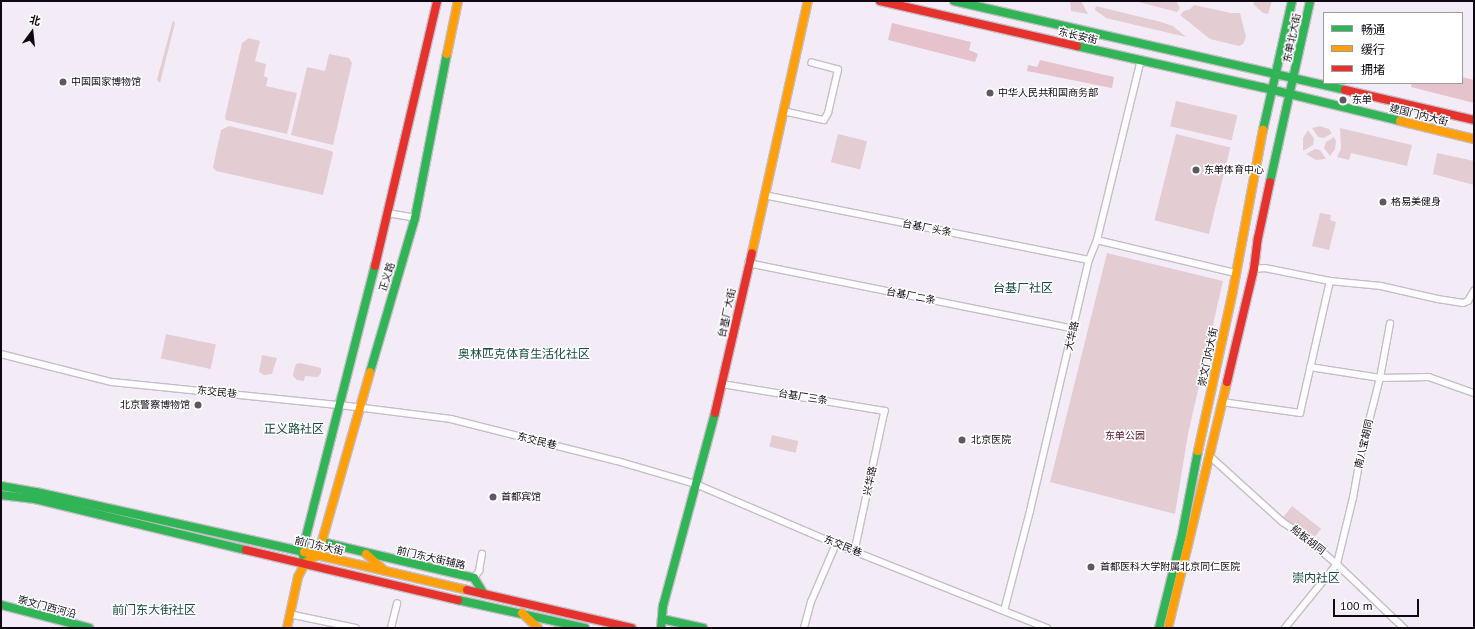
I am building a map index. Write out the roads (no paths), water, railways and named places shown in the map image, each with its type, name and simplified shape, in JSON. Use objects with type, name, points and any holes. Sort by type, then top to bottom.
[{"type":"main road","name":"正义路","points":[[302,552],[366,306],[437,1]]},
{"type":"main road","name":"正义路","points":[[318,555],[359,408],[416,218],[458,1]]},
{"type":"main road","name":"台基厂大街","points":[[662,624],[663,606],[722,384],[808,1]]},
{"type":"main road","name":"东长安街","points":[[880,1],[1272,90]]},
{"type":"main road","name":"东长安街","points":[[954,1],[1294,78]]},
{"type":"main road","name":"东单北大街","points":[[1272,90],[1292,1]]},
{"type":"main road","name":"东单北大街","points":[[1290,94],[1310,1]]},
{"type":"main road","name":"建国门内大街","points":[[1294,78],[1474,120]]},
{"type":"main road","name":"建国门内大街","points":[[1272,90],[1474,139]]},
{"type":"main road","name":"崇文门内大街","points":[[1159,628],[1182,536],[1194,468],[1236,273],[1272,90]]},
{"type":"main road","points":[[1168,628],[1254,269],[1260,231],[1290,94]]},
{"type":"main road","name":"前门东大街","points":[[1,486],[59,497],[318,555],[632,628]]},
{"type":"main road","name":"前门东大街","points":[[1,495],[72,508],[585,628]]},
{"type":"main road","name":"前门东大街辅路","points":[[322,542],[474,578],[484,594]]},
{"type":"main road","points":[[302,552],[305,563]]},
{"type":"main road","name":"前门东大街辅路","points":[[366,553],[385,571]]},
{"type":"main road","points":[[286,628],[298,577],[305,563],[318,555]]},
{"type":"main road","name":"崇文门西河沿","points":[[1,604],[89,628]]},
{"type":"main road","points":[[522,613],[538,628]]},
{"type":"main road","points":[[662,624],[703,628]]},
{"type":"street","name":"大华路","points":[[1004,611],[1030,511],[1089,260],[1097,240],[1141,60]]},
{"type":"street","points":[[783,111],[824,120],[828,112],[838,70],[812,63]]},
{"type":"street","name":"台基厂头条","points":[[764,195],[1089,260]]},
{"type":"street","points":[[388,213],[416,218]]},
{"type":"street","points":[[1097,240],[1236,273]]},
{"type":"street","name":"台基厂二条","points":[[748,263],[1074,329]]},
{"type":"street","points":[[1254,269],[1265,268],[1330,280],[1381,286],[1463,303],[1468,301],[1474,290]]},
{"type":"street","points":[[1222,402],[1300,413],[1330,280]]},
{"type":"street","name":"南八宝胡同","points":[[1337,564],[1353,498],[1361,453],[1380,378],[1390,324]]},
{"type":"street","name":"东交民巷","points":[[1,354],[112,382],[340,405],[451,419],[617,461],[696,484],[855,552],[1047,628]]},
{"type":"street","points":[[1310,367],[1380,378],[1429,377],[1474,393]]},
{"type":"street","name":"台基厂三条","points":[[722,384],[884,411]]},
{"type":"street","name":"兴华路","points":[[855,552],[884,411]]},
{"type":"street","name":"船板胡同","points":[[1210,455],[1283,522],[1308,539],[1337,564],[1404,628]]},
{"type":"street","points":[[804,628],[811,602],[836,544]]},
{"type":"street","points":[[474,578],[480,571],[482,554]]},
{"type":"street","points":[[1285,628],[1337,564]]},
{"type":"street","points":[[391,628],[397,604]]},
{"type":"street","points":[[289,614],[356,628]]},
{"type":"place","name":"中国国家博物馆","points":[[63,82]]},
{"type":"place","name":"中华人民共和国商务部","points":[[990,93]]},
{"type":"place","name":"东单","points":[[1343,100]]},
{"type":"place","name":"东单体育中心","points":[[1196,170]]},
{"type":"place","name":"格易美健身","points":[[1383,202]]},
{"type":"place","name":"北京警察博物馆","points":[[198,405]]},
{"type":"place","name":"北京医院","points":[[962,440]]},
{"type":"place","name":"首都宾馆","points":[[493,497]]},
{"type":"place","name":"首都医科大学附属北京同仁医院","points":[[1091,567]]},
{"type":"district","name":"台基厂社区","points":[[1023,288]]},
{"type":"district","name":"奥林匹克体育生活化社区","points":[[524,354]]},
{"type":"district","name":"正义路社区","points":[[294,429]]},
{"type":"district","name":"崇内社区","points":[[1316,578]]},
{"type":"district","name":"前门东大街社区","points":[[154,610]]},
{"type":"park label","name":"东单公园","points":[[1125,436]]}]
